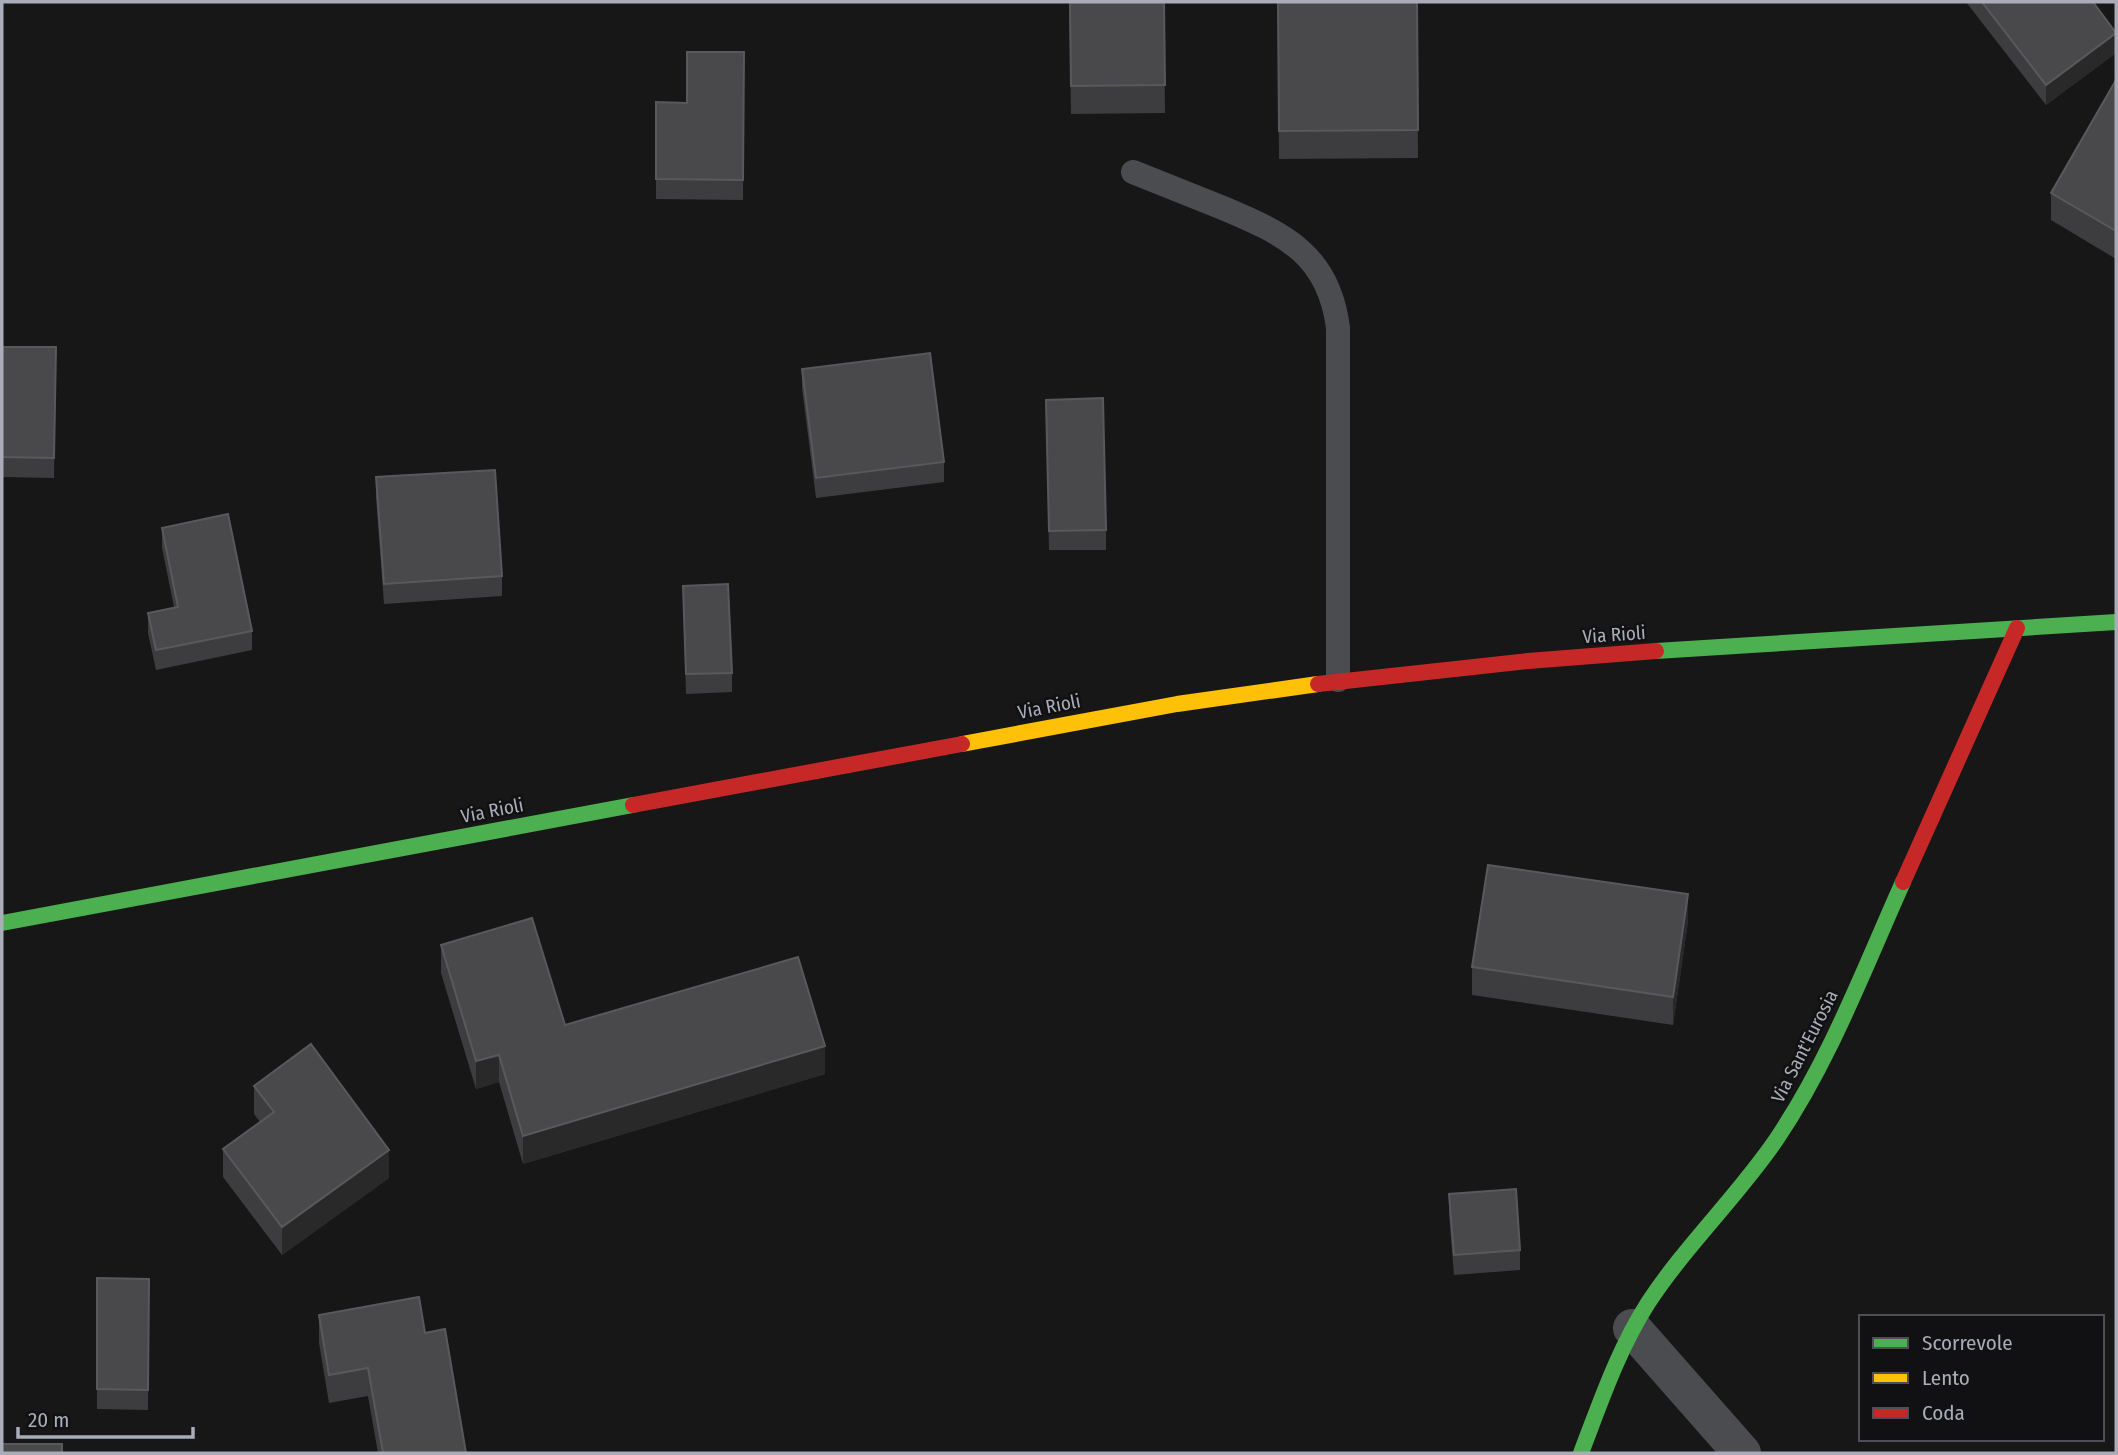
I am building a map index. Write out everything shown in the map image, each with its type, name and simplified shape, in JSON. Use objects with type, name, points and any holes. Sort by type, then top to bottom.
[{"type":"main road","name":"Via Rioli","points":[[2,923],[1177,704],[1338,680],[1523,661],[2116,622]]},
{"type":"main road","name":"Via Sant'Eurosia","points":[[1581,1453],[1602,1394],[1632,1328],[1677,1262],[1745,1182],[1791,1117],[1816,1074],[1840,1026],[2017,628]]},
{"type":"street","points":[[1632,1328],[1742,1453]]},
{"type":"lane","points":[[1133,172],[1274,230],[1297,245],[1313,261],[1327,285],[1338,328],[1338,680]]},
{"type":"building","points":[[1070,2],[1164,2],[1165,85],[1071,86]]},
{"type":"building","points":[[1278,2],[1417,2],[1418,130],[1279,131]]},
{"type":"building","points":[[1982,2],[2093,2],[2116,33],[2046,85]]},
{"type":"building","points":[[687,52],[744,52],[743,180],[656,179],[656,102],[687,103]]},
{"type":"building","points":[[2116,80],[2116,231],[2051,193]]},
{"type":"building","points":[[2,347],[56,347],[54,458],[2,457]]},
{"type":"building","points":[[930,353],[944,462],[816,478],[802,369]]},
{"type":"building","points":[[1103,398],[1106,530],[1049,531],[1046,400]]},
{"type":"building","points":[[495,470],[502,576],[384,584],[376,477]]},
{"type":"building","points":[[228,514],[252,631],[156,650],[148,613],[178,607],[162,528]]},
{"type":"building","points":[[728,584],[732,673],[686,674],[683,586]]},
{"type":"building","points":[[1488,865],[1688,894],[1673,997],[1472,967]]},
{"type":"building","points":[[532,918],[565,1025],[798,957],[825,1046],[523,1136],[499,1055],[476,1061],[441,945]]},
{"type":"building","points":[[311,1044],[389,1150],[282,1227],[223,1149],[274,1112],[254,1086]]},
{"type":"building","points":[[1516,1189],[1520,1250],[1454,1255],[1449,1194]]},
{"type":"building","points":[[97,1278],[149,1279],[148,1390],[97,1389]]},
{"type":"building","points":[[419,1297],[425,1333],[445,1329],[466,1453],[383,1453],[368,1368],[329,1375],[319,1315]]},
{"type":"building","points":[[2,1444],[62,1444],[62,1453],[2,1453]]},
{"type":"traffic: fast","points":[[1656,651],[2116,622]]},
{"type":"traffic: fast","points":[[2,923],[633,805]]},
{"type":"traffic: fast","points":[[1581,1453],[1619,1357],[1648,1303],[1761,1161],[1795,1110],[1830,1046],[1903,882]]},
{"type":"traffic: slow","points":[[962,744],[1177,704],[1318,684]]},
{"type":"traffic: jam","points":[[1903,882],[2017,628]]},
{"type":"traffic: jam","points":[[1318,684],[1528,661],[1656,651]]},
{"type":"traffic: jam","points":[[633,805],[962,744]]}]
